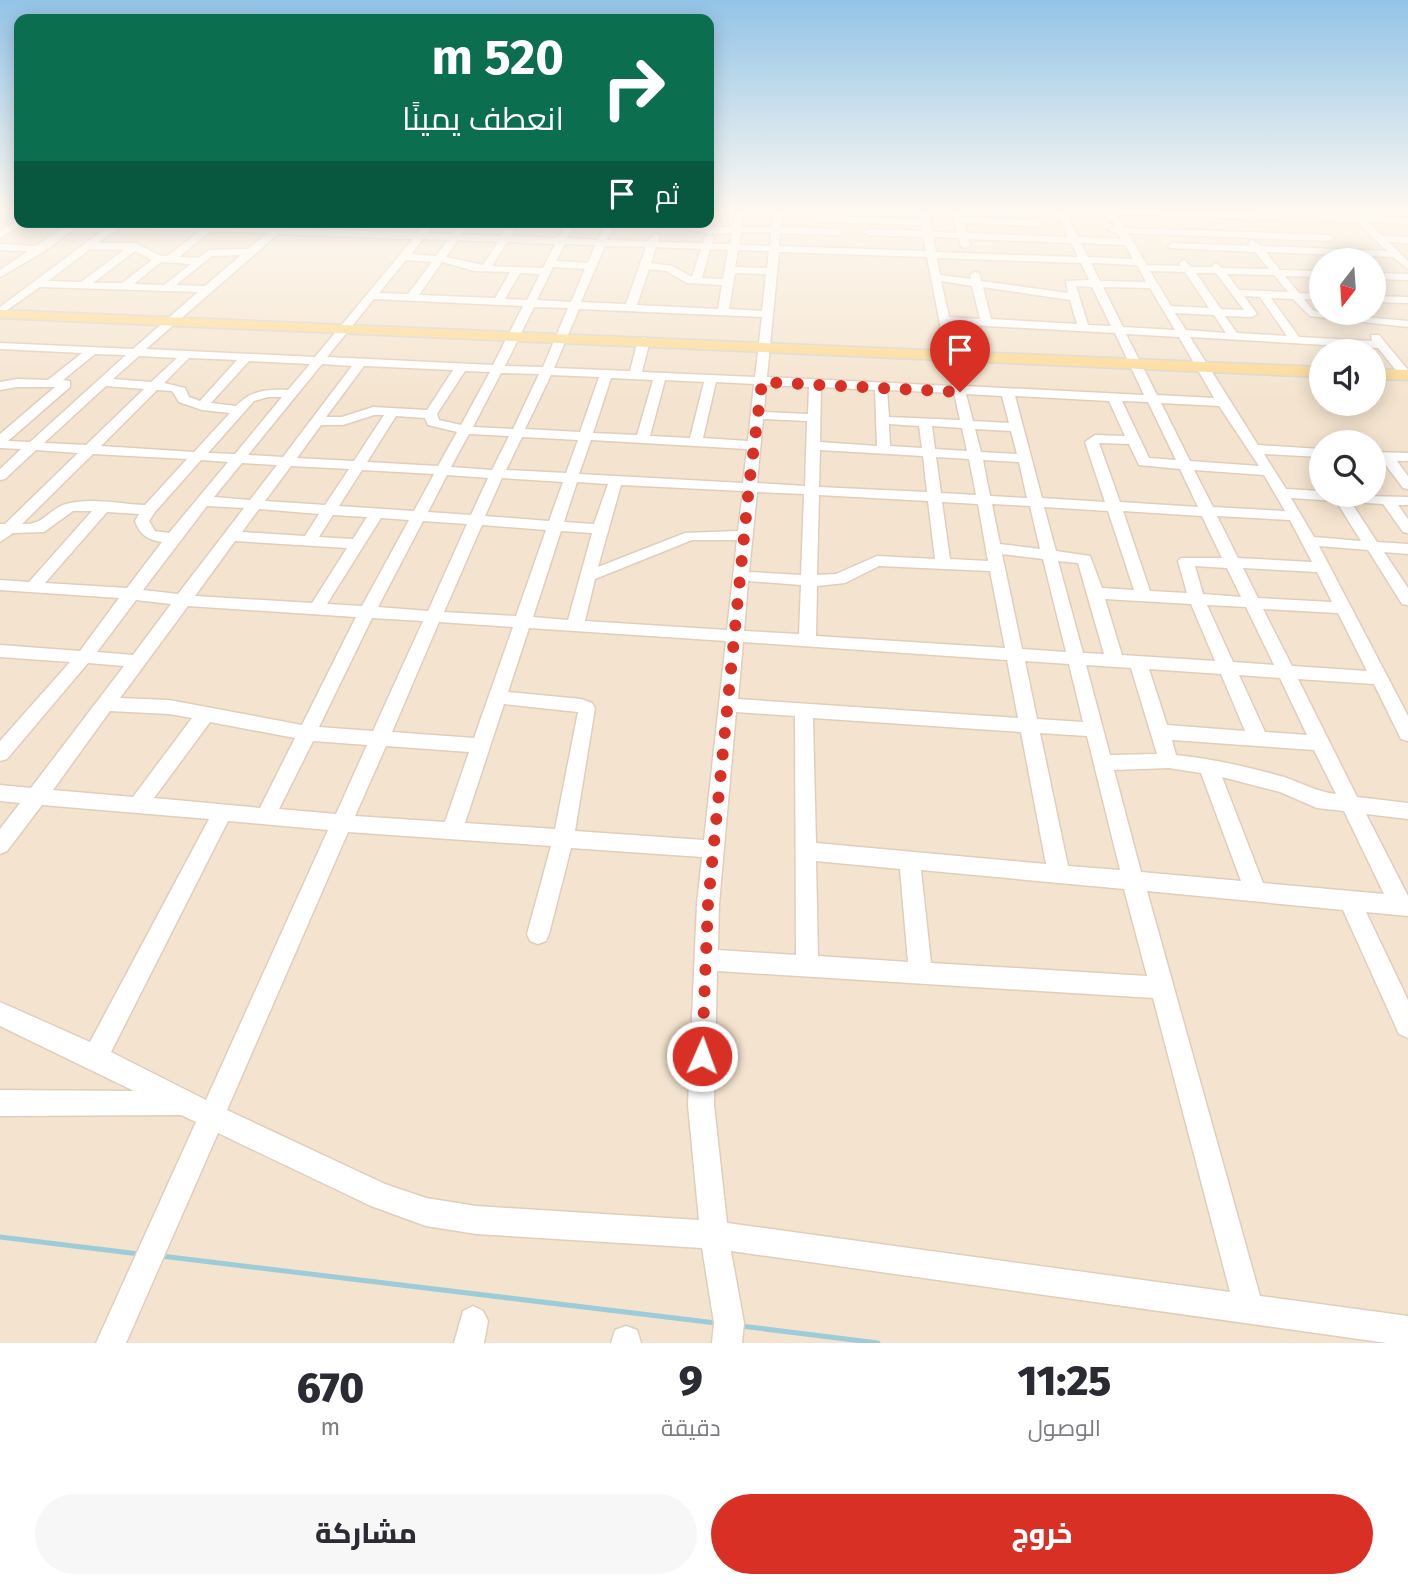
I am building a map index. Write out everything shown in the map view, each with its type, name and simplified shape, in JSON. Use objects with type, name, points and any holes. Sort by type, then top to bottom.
[{"type":"main road","points":[[0,313],[1309,371]]},
{"type":"main road","points":[[1386,374],[1407,375]]},
{"type":"street","points":[[0,313],[53,273]]},
{"type":"street","points":[[82,286],[100,273]]},
{"type":"street","points":[[124,287],[145,273]]},
{"type":"street","points":[[166,288],[184,273]]},
{"type":"street","points":[[0,476],[228,273]]},
{"type":"street","points":[[0,754],[85,656],[173,538],[391,273]]},
{"type":"street","points":[[411,298],[428,273]]},
{"type":"street","points":[[498,302],[515,273]]},
{"type":"street","points":[[266,816],[367,612],[496,371],[545,273]]},
{"type":"street","points":[[111,1343],[162,1232],[198,1109],[342,823],[497,474],[546,373],[587,273]]},
{"type":"street","points":[[630,309],[643,273]]},
{"type":"street","points":[[674,273],[680,278],[696,281],[728,282]]},
{"type":"street","points":[[696,281],[698,273]]},
{"type":"street","points":[[723,312],[730,273]]},
{"type":"street","points":[[728,1335],[714,1235],[701,1105],[706,960],[713,849],[762,382],[771,273]]},
{"type":"street","points":[[934,273],[950,354],[975,455],[1059,876]]},
{"type":"street","points":[[974,273],[986,322]]},
{"type":"street","points":[[1091,273],[1351,806],[1404,906]]},
{"type":"street","points":[[1147,273],[1223,402],[1269,471],[1408,734]]},
{"type":"street","points":[[1191,273],[1235,338]]},
{"type":"street","points":[[1168,309],[1252,314],[1222,273]]},
{"type":"street","points":[[1277,273],[1309,312]]},
{"type":"street","points":[[1291,273],[1309,273]]},
{"type":"street","points":[[1386,276],[1408,277]]},
{"type":"street","points":[[935,277],[1072,297]]},
{"type":"street","points":[[1030,281],[1035,292]]},
{"type":"street","points":[[1083,327],[1070,283],[1154,285]]},
{"type":"street","points":[[39,284],[208,289]]},
{"type":"street","points":[[1237,293],[1309,297]]},
{"type":"street","points":[[1262,294],[1296,341]]},
{"type":"street","points":[[372,296],[767,314]]},
{"type":"street","points":[[1386,299],[1408,300]]},
{"type":"street","points":[[944,320],[1309,342]]},
{"type":"street","points":[[1386,320],[1408,324]]},
{"type":"street","points":[[635,376],[644,340]]},
{"type":"street","points":[[0,346],[1115,400],[1223,402]]},
{"type":"street","points":[[1386,348],[1408,352]]},
{"type":"street","points":[[53,382],[93,350]]},
{"type":"street","points":[[1386,350],[1407,375]]},
{"type":"street","points":[[3,531],[187,354]]},
{"type":"street","points":[[202,406],[246,357]]},
{"type":"street","points":[[0,845],[360,362]]},
{"type":"street","points":[[460,369],[431,414],[433,422],[464,430],[755,445]]},
{"type":"street","points":[[453,829],[607,375]]},
{"type":"street","points":[[642,439],[660,377]]},
{"type":"street","points":[[696,442],[710,380]]},
{"type":"street","points":[[106,382],[156,384],[175,388],[181,391],[183,399],[202,406],[237,410]]},
{"type":"street","points":[[0,396],[17,383]]},
{"type":"street","points":[[0,386],[17,383],[66,384],[0,443]]},
{"type":"street","points":[[807,641],[815,385]]},
{"type":"street","points":[[881,388],[884,450]]},
{"type":"street","points":[[173,538],[157,538],[147,533],[142,521],[149,510],[237,410],[257,394],[292,394]]},
{"type":"street","points":[[1008,394],[1133,881],[1249,1309]]},
{"type":"street","points":[[1115,400],[1144,461],[1269,471]]},
{"type":"street","points":[[316,421],[343,421],[373,411],[431,414]]},
{"type":"street","points":[[309,541],[393,411]]},
{"type":"street","points":[[758,415],[814,418]]},
{"type":"street","points":[[882,421],[1015,428]]},
{"type":"street","points":[[925,423],[943,563]]},
{"type":"street","points":[[1133,440],[1092,440],[1144,596]]},
{"type":"street","points":[[0,443],[443,471],[1294,516]]},
{"type":"street","points":[[813,446],[1023,458]]},
{"type":"street","points":[[1256,449],[1309,452]]},
{"type":"street","points":[[1386,456],[1408,457]]},
{"type":"street","points":[[1386,462],[1408,485]]},
{"type":"street","points":[[575,626],[600,528],[616,480]]},
{"type":"street","points":[[1282,494],[1309,496]]},
{"type":"street","points":[[1388,500],[1408,502]]},
{"type":"street","points":[[1388,500],[1408,529]]},
{"type":"street","points":[[204,501],[600,528]]},
{"type":"street","points":[[3,531],[39,529],[60,513],[76,506],[149,510]]},
{"type":"street","points":[[1347,507],[1408,600]]},
{"type":"street","points":[[32,587],[103,508]]},
{"type":"street","points":[[273,539],[294,509]]},
{"type":"street","points":[[316,609],[376,514]]},
{"type":"street","points":[[589,576],[690,536],[745,535]]},
{"type":"street","points":[[230,536],[356,544]]},
{"type":"street","points":[[1308,541],[1408,549]]},
{"type":"street","points":[[994,548],[1085,559],[1115,661]]},
{"type":"street","points":[[742,576],[810,581],[846,577],[877,561],[996,566]]},
{"type":"street","points":[[1258,738],[1197,600],[1186,561],[1322,567]]},
{"type":"street","points":[[0,585],[181,600],[1377,678]]},
{"type":"street","points":[[1096,593],[1342,608]]},
{"type":"street","points":[[0,651],[136,661]]},
{"type":"street","points":[[1138,663],[1169,761]]},
{"type":"street","points":[[497,698],[586,708],[563,838],[538,934]]},
{"type":"street","points":[[106,704],[148,705],[206,713],[244,723],[306,733],[480,746]]},
{"type":"street","points":[[728,705],[1094,730]]},
{"type":"street","points":[[804,710],[807,964]]},
{"type":"street","points":[[138,805],[206,713]]},
{"type":"street","points":[[1160,732],[1321,743]]},
{"type":"street","points":[[1102,763],[1169,761],[1208,766],[1284,785],[1317,800],[1408,811]]},
{"type":"street","points":[[1208,766],[1255,891]]},
{"type":"street","points":[[0,793],[342,823],[713,849]]},
{"type":"street","points":[[95,1056],[223,812]]},
{"type":"street","points":[[806,851],[1404,906]]},
{"type":"street","points":[[910,861],[920,972]]},
{"type":"street","points":[[1350,900],[1408,1026]]},
{"type":"street","points":[[706,960],[807,964],[1162,988]]},
{"type":"street","points":[[0,1014],[95,1056],[198,1109],[381,1196],[426,1212],[476,1220],[714,1235],[1408,1331]]},
{"type":"street","points":[[0,1103],[198,1109]]},
{"type":"shaded area","points":[[0,273],[1309,273],[1309,326],[1386,326],[1386,273],[1408,273],[1408,1343],[0,1343]]},
{"type":"waterway","points":[[0,1237],[139,1254]]},
{"type":"waterway","points":[[161,1256],[716,1323]]},
{"type":"waterway","points":[[741,1326],[878,1343]]},
{"type":"route","points":[[702,1056],[708,904],[749,486],[762,382],[960,392]]}]
